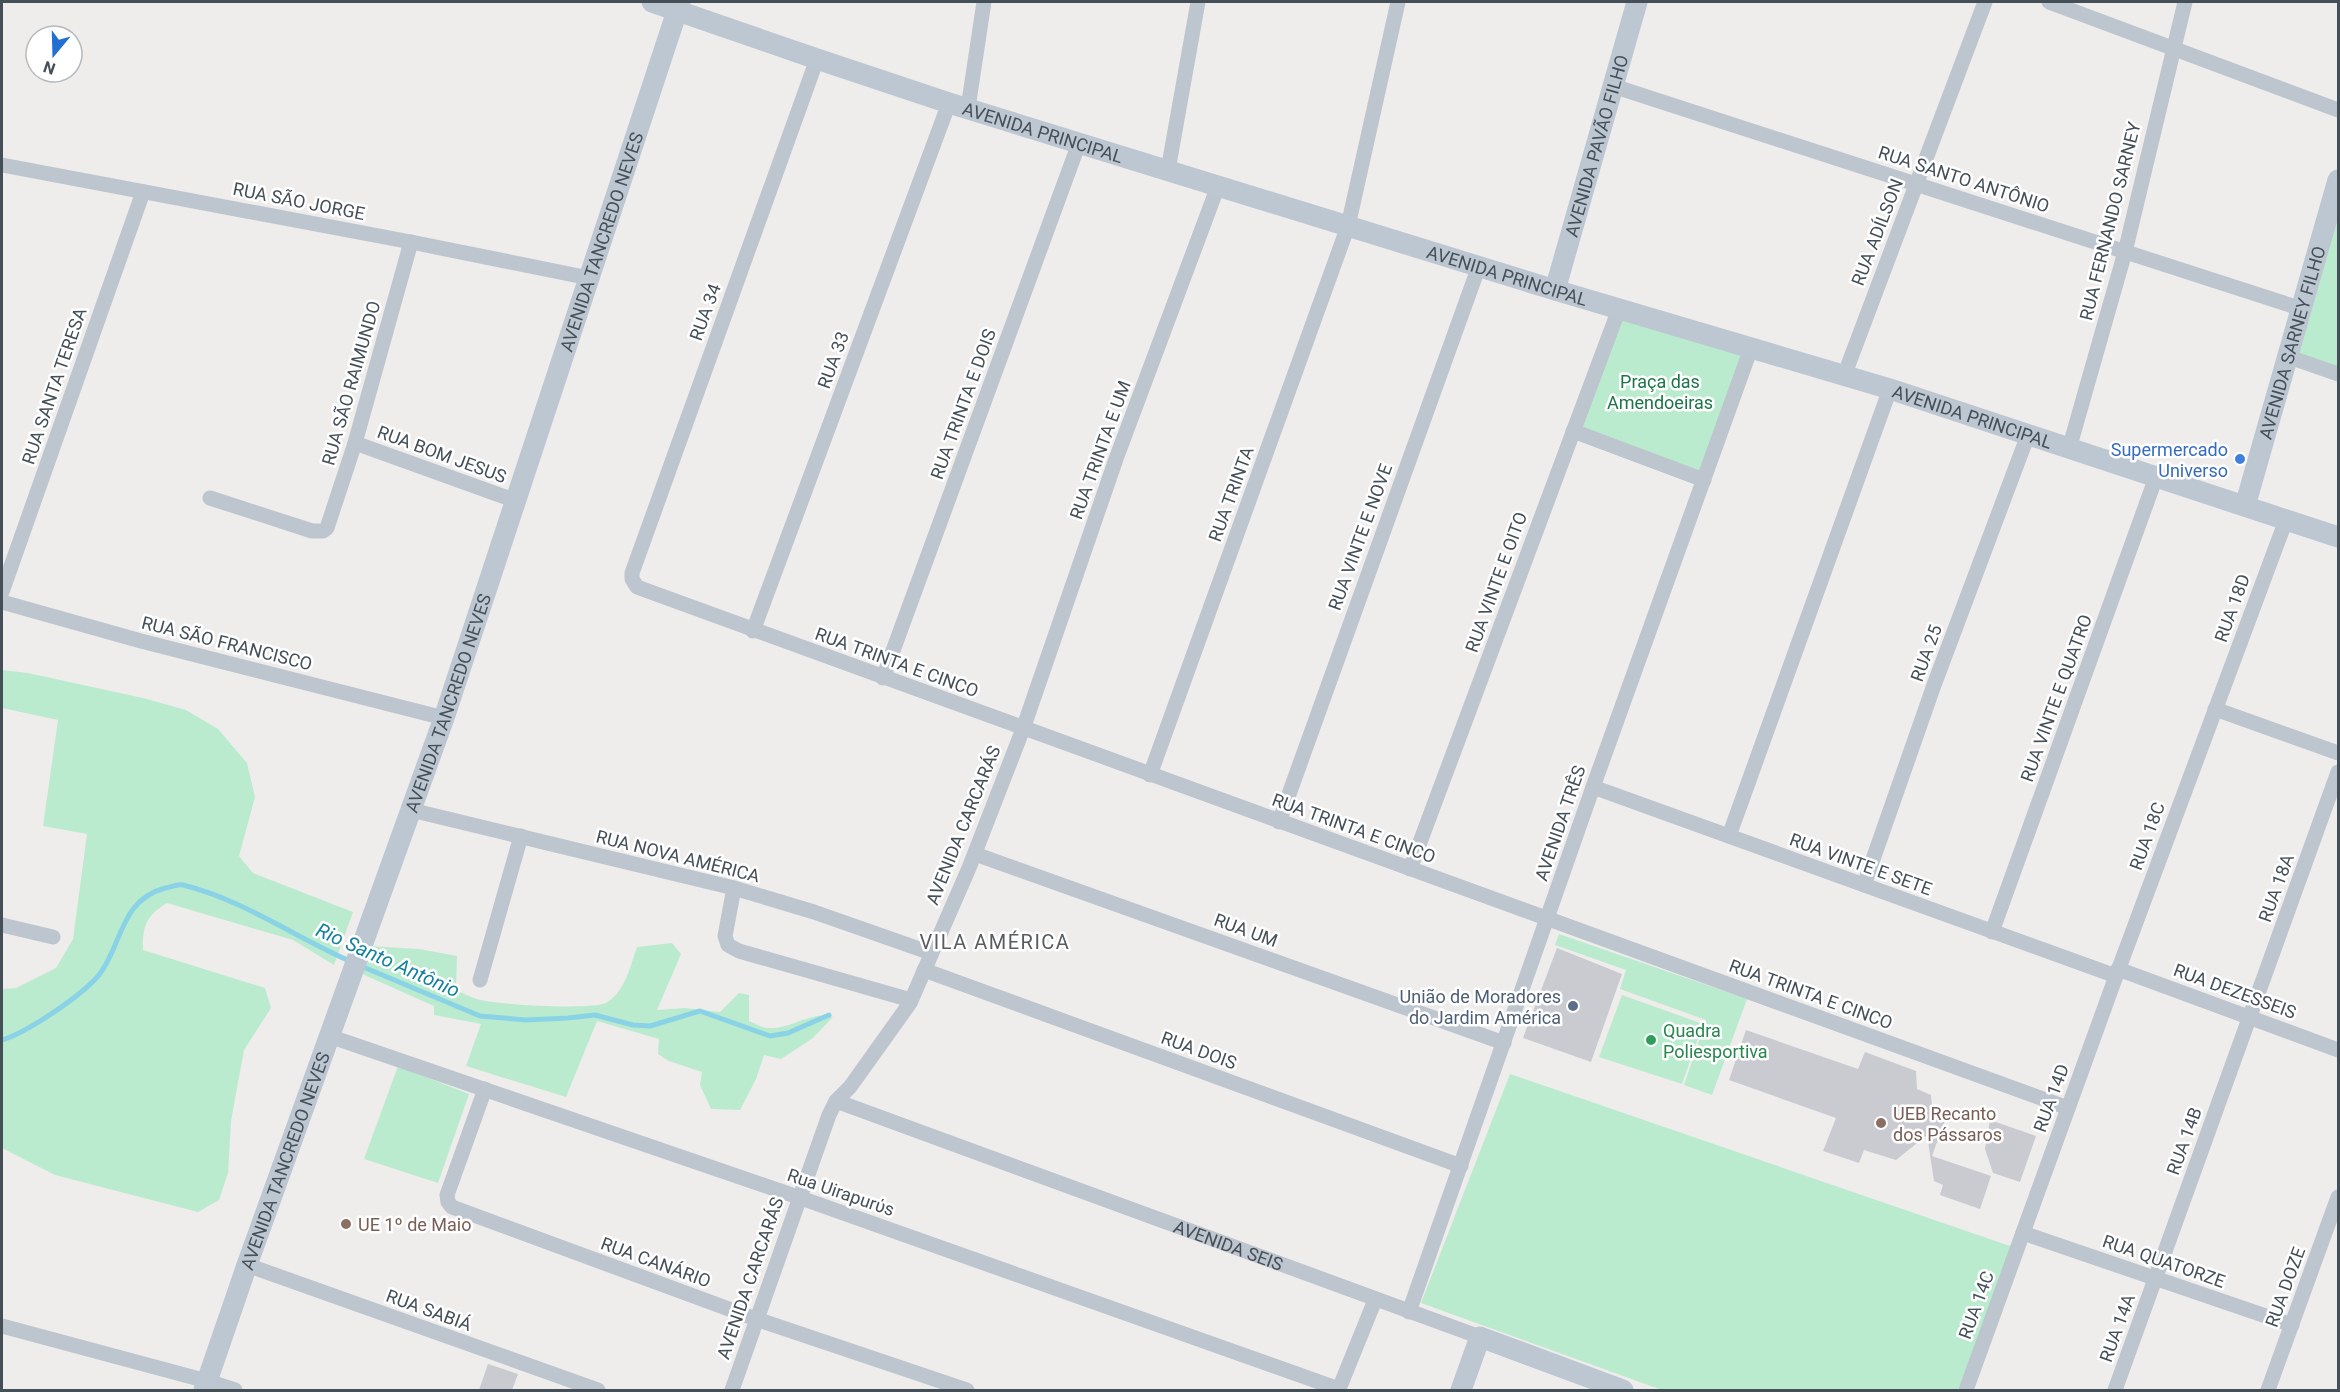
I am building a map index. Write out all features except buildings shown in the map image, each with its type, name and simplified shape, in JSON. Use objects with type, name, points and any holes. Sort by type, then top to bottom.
[{"type":"street","name":"AVENIDA PRINCIPAL","points":[[652,2],[679,6],[817,59],[959,106],[1555,290],[1890,389],[2338,537]]},
{"type":"street","points":[[959,106],[984,2]]},
{"type":"street","points":[[1168,170],[1198,2]]},
{"type":"street","name":"RUA TRINTA","points":[[1150,775],[1348,226],[1398,2]]},
{"type":"street","name":"AVENIDA PAVÃO FILHO","points":[[1555,290],[1636,2]]},
{"type":"street","name":"RUA ADÍLSON","points":[[1844,376],[1985,2]]},
{"type":"street","points":[[2049,2],[2338,110]]},
{"type":"street","name":"RUA FERNANDO SARNEY","points":[[2069,449],[2125,252],[2185,2]]},
{"type":"street","name":"AVENIDA TANCREDO NEVES","points":[[206,1386],[247,1265],[444,718],[679,6]]},
{"type":"street","name":"RUA 34","points":[[632,579],[817,59]]},
{"type":"street","name":"RUA SANTO ANTÔNIO","points":[[1613,86],[2302,309]]},
{"type":"street","name":"RUA 33","points":[[753,631],[959,106]]},
{"type":"street","name":"RUA TRINTA E DOIS","points":[[883,678],[1079,143]]},
{"type":"street","name":"RUA SÃO JORGE","points":[[2,165],[589,278]]},
{"type":"street","name":"AVENIDA SARNEY FILHO","points":[[2245,506],[2338,180]]},
{"type":"street","name":"RUA TRINTA E UM","points":[[1023,729],[1116,459],[1218,186]]},
{"type":"street","name":"RUA SANTA TERESA","points":[[2,592],[143,192]]},
{"type":"street","name":"RUA SÃO RAIMUNDO","points":[[210,498],[312,531],[323,531],[330,523],[355,443],[411,242]]},
{"type":"street","name":"RUA VINTE E NOVE","points":[[1279,822],[1479,266]]},
{"type":"street","name":"RUA VINTE E OITO","points":[[1410,869],[1619,309]]},
{"type":"street","name":"AVENIDA TRÊS","points":[[1409,1312],[1593,787],[1751,348]]},
{"type":"street","points":[[2289,357],[2338,374]]},
{"type":"street","points":[[1729,836],[1890,389]]},
{"type":"street","points":[[1573,430],[1704,480]]},
{"type":"street","name":"RUA 25","points":[[1864,885],[1930,696],[2028,435]]},
{"type":"street","name":"RUA BOM JESUS","points":[[355,443],[516,501]]},
{"type":"street","name":"RUA VINTE E QUATRO","points":[[1992,932],[2156,477]]},
{"type":"street","name":"RUA 18D","points":[[2215,709],[2286,520]]},
{"type":"street","name":"RUA TRINTA E CINCO","points":[[632,579],[641,590],[2068,1108]]},
{"type":"street","name":"RUA SÃO FRANCISCO","points":[[2,602],[141,641],[444,718]]},
{"type":"street","points":[[2215,709],[2338,753]]},
{"type":"street","name":"RUA 18C","points":[[2117,973],[2215,709]]},
{"type":"street","name":"AVENIDA CARCARÁS","points":[[732,1390],[798,1197],[836,1101],[849,1087],[910,1000],[975,854],[1023,729]]},
{"type":"street","name":"RUA 18A","points":[[2250,1017],[2338,772]]},
{"type":"street","name":"RUA VINTE E SETE","points":[[1593,787],[1992,932],[2117,973]]},
{"type":"street","name":"RUA NOVA AMÉRICA","points":[[411,810],[734,888],[814,912],[932,953]]},
{"type":"street","points":[[480,980],[491,934],[521,836]]},
{"type":"street","name":"RUA UM","points":[[975,854],[1504,1043]]},
{"type":"street","points":[[734,888],[725,936],[728,945],[740,951],[910,1000]]},
{"type":"street","points":[[2,925],[53,937]]},
{"type":"street","name":"RUA DOIS","points":[[924,970],[1461,1166]]},
{"type":"street","name":"RUA DEZESSEIS","points":[[2117,973],[2250,1017],[2338,1050]]},
{"type":"street","name":"RUA 14D","points":[[2023,1233],[2117,973]]},
{"type":"street","name":"RUA 14B","points":[[2156,1279],[2250,1017]]},
{"type":"street","name":"Rua Uirapurύs","points":[[329,1036],[798,1197],[1339,1389]]},
{"type":"street","name":"RUA CANÁRIO","points":[[484,1089],[447,1195],[452,1207],[756,1319],[967,1390]]},
{"type":"street","name":"AVENIDA SEIS","points":[[836,1101],[1480,1337],[1610,1388]]},
{"type":"street","name":"RUA DOZE","points":[[2268,1390],[2338,1197]]},
{"type":"street","name":"RUA QUATORZE","points":[[2023,1233],[2292,1325]]},
{"type":"street","name":"RUA 14C","points":[[1966,1390],[2023,1233]]},
{"type":"street","name":"RUA SABIÁ","points":[[247,1265],[598,1390]]},
{"type":"street","name":"RUA 14A","points":[[2115,1390],[2156,1279]]},
{"type":"street","points":[[1339,1389],[1375,1300]]},
{"type":"street","points":[[2,1326],[206,1386],[234,1390]]},
{"type":"street","points":[[1461,1390],[1480,1337]]},
{"type":"green space","points":[[2338,174],[2338,373],[2291,356]]},
{"type":"green space","name":"Praça das Amendoeiras","points":[[1619,311],[1749,349],[1703,477],[1577,430]]},
{"type":"green space","points":[[2,670],[28,673],[143,698],[186,710],[218,729],[247,763],[255,797],[239,856],[253,873],[353,912],[334,965],[293,940],[167,903],[147,922],[143,950],[265,988],[271,1008],[244,1050],[231,1121],[228,1173],[219,1200],[198,1212],[55,1175],[2,1148],[2,989],[16,988],[56,968],[73,939],[87,834],[43,826],[58,720],[2,708]]},
{"type":"green space","points":[[1559,934],[1747,999],[1712,1095],[1684,1085],[1706,1020],[1620,989],[1626,970],[1555,945]]},
{"type":"green space","points":[[672,943],[681,954],[657,1010],[685,1008],[720,1012],[739,993],[749,995],[749,1021],[763,1027],[776,1028],[817,1016],[833,1017],[813,1038],[781,1059],[764,1055],[756,1079],[740,1110],[711,1109],[700,1085],[702,1072],[669,1061],[658,1054],[659,1039],[597,1021],[566,1097],[466,1066],[481,1024],[434,1015],[434,1006],[360,973],[367,946],[419,949],[457,956],[456,990],[477,999],[543,1006],[597,1005],[606,1003],[618,992],[626,978],[637,947]]},
{"type":"green space","name":"Quadra Poliesportiva","points":[[1622,995],[1703,1024],[1682,1084],[1599,1057]]},
{"type":"green space","points":[[398,1066],[469,1094],[438,1183],[364,1159]]},
{"type":"green space","points":[[1510,1074],[2013,1247],[1958,1390],[1662,1390],[1421,1303]]},
{"type":"waterway","name":"Rio Santo Antônio","points":[[2,1040],[39,1021],[67,1003],[91,983],[107,963],[130,913],[150,894],[176,885],[183,885],[227,900],[352,962]]},
{"type":"waterway","name":"Rio Santo Antônio","points":[[361,966],[480,1016],[526,1020],[595,1015],[633,1025],[650,1026],[700,1011],[770,1036],[788,1033],[829,1015]]},
{"type":"place","name":"Supermercado Universo","points":[[2240,459]]},
{"type":"place","name":"União de Moradores do Jardim América","points":[[1573,1006]]},
{"type":"place","name":"Quadra Poliesportiva","points":[[1651,1040]]},
{"type":"place","name":"UEB Recanto dos Pássaros","points":[[1881,1123]]},
{"type":"place","name":"UE 1º de Maio","points":[[346,1224]]},
{"type":"district","name":"VILA AMÉRICA","points":[[995,942]]}]
